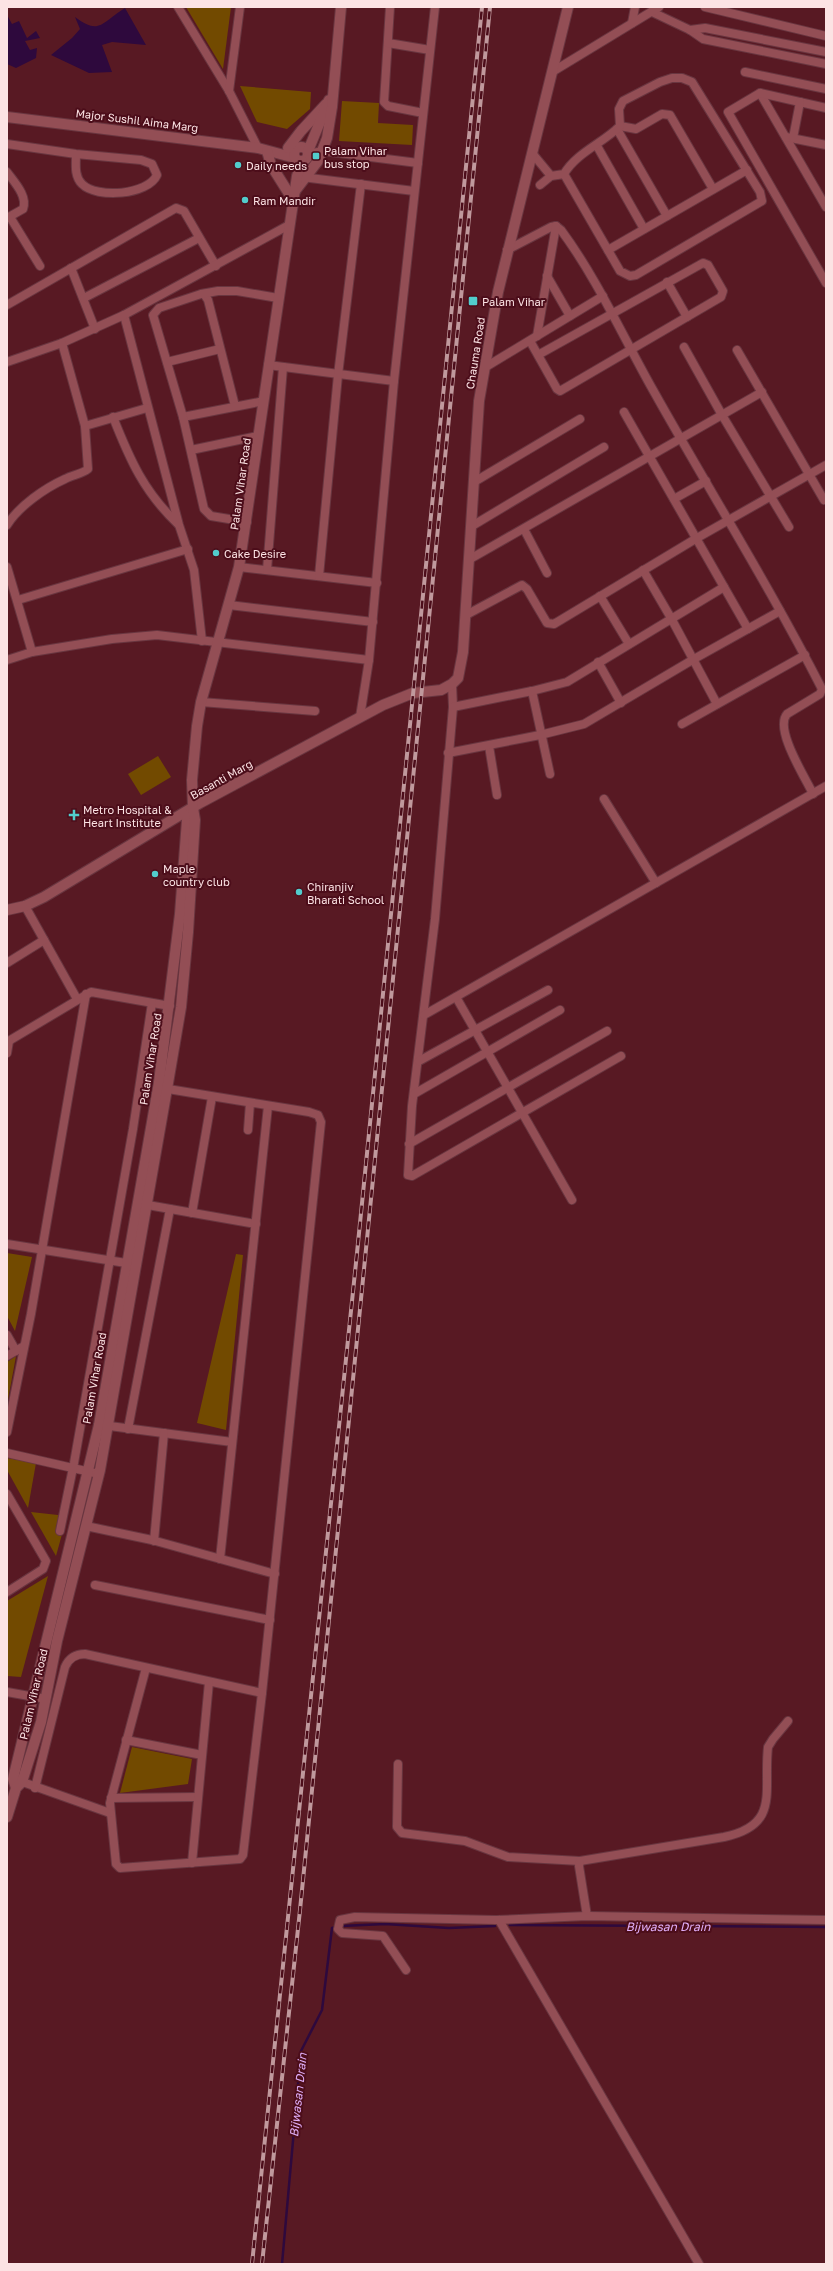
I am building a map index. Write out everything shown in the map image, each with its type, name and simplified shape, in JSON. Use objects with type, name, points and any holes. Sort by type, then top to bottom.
[{"type":"street","points":[[178,7],[229,91],[271,165],[294,195]]},
{"type":"street","points":[[229,91],[240,7]]},
{"type":"street","points":[[302,177],[323,150],[330,123],[331,97],[341,7]]},
{"type":"street","points":[[390,7],[385,105],[423,113]]},
{"type":"street","points":[[360,717],[369,660],[394,381],[435,7]]},
{"type":"street","name":"Chauma Road","points":[[452,684],[458,678],[461,664],[466,615],[474,482],[484,368],[507,250],[568,7]]},
{"type":"street","points":[[632,22],[636,7]]},
{"type":"street","points":[[552,72],[659,7]]},
{"type":"street","points":[[705,7],[826,36]]},
{"type":"street","points":[[652,12],[690,30],[703,39],[826,64]]},
{"type":"street","points":[[690,30],[706,28],[826,52]]},
{"type":"street","points":[[388,43],[430,50]]},
{"type":"street","points":[[745,72],[826,89]]},
{"type":"street","points":[[564,174],[623,274],[630,276],[642,271],[760,203],[762,196],[747,170],[692,82],[687,79],[672,78],[660,82],[622,101],[619,109],[618,128],[667,216]]},
{"type":"street","points":[[760,93],[789,137],[826,206]]},
{"type":"street","points":[[826,108],[760,93],[730,110],[729,113],[826,283]]},
{"type":"street","points":[[300,154],[301,131],[331,97]]},
{"type":"street","points":[[300,154],[331,97]]},
{"type":"street","points":[[789,137],[800,102]]},
{"type":"street","points":[[564,174],[570,164],[597,146],[618,128],[636,129],[662,114],[670,115],[714,189]]},
{"type":"street","name":"Major Sushil Aima Marg","points":[[7,117],[263,149],[270,147],[300,154]]},
{"type":"street","points":[[789,137],[826,145]]},
{"type":"street","points":[[7,144],[148,162],[154,168],[156,175],[154,181],[147,186],[132,191],[109,193],[92,190],[82,183],[76,175],[76,154]]},
{"type":"street","points":[[597,146],[644,229]]},
{"type":"street","points":[[300,154],[323,150],[418,163]]},
{"type":"street","points":[[532,153],[551,176]]},
{"type":"street","name":"Palam Vihar Road","points":[[17,1783],[33,1697],[89,1471],[103,1425],[141,1204],[180,1007],[188,932],[195,820],[192,780],[201,702],[239,567],[247,522],[289,225],[294,195],[302,177],[300,154]]},
{"type":"street","points":[[608,250],[747,170]]},
{"type":"street","points":[[7,172],[24,198],[25,204],[23,209],[9,217],[40,266]]},
{"type":"street","points":[[540,185],[551,176],[564,174]]},
{"type":"street","points":[[302,177],[414,191]]},
{"type":"street","points":[[319,576],[338,375],[361,184]]},
{"type":"street","points":[[7,305],[176,208],[184,211],[216,266]]},
{"type":"street","points":[[7,362],[62,343],[124,315],[289,225]]},
{"type":"street","points":[[507,250],[551,227],[556,226]]},
{"type":"street","points":[[538,336],[556,226]]},
{"type":"street","points":[[556,226],[565,236],[603,296],[680,437],[730,520],[805,655],[822,692],[783,718],[787,741],[813,794]]},
{"type":"street","points":[[84,298],[199,238]]},
{"type":"street","points":[[530,341],[538,355],[560,391],[721,297],[723,291],[705,264],[667,282],[538,355]]},
{"type":"street","points":[[72,268],[95,329]]},
{"type":"street","points":[[547,276],[570,316]]},
{"type":"street","points":[[667,282],[687,317]]},
{"type":"street","points":[[247,522],[211,516],[204,509],[183,417],[153,312],[204,294],[228,290],[278,298]]},
{"type":"street","points":[[204,294],[208,300],[235,406]]},
{"type":"street","points":[[484,368],[603,296]]},
{"type":"street","points":[[124,315],[179,525],[188,549],[196,583],[202,641]]},
{"type":"street","points":[[7,525],[16,514],[42,493],[64,479],[86,470],[88,467],[85,426],[62,343]]},
{"type":"street","points":[[684,347],[722,415],[789,527]]},
{"type":"street","points":[[167,362],[220,349]]},
{"type":"street","points":[[737,350],[824,500]]},
{"type":"street","points":[[268,365],[394,381]]},
{"type":"street","points":[[267,570],[283,367]]},
{"type":"street","points":[[516,538],[649,455],[762,392]]},
{"type":"street","points":[[183,417],[264,401]]},
{"type":"street","points":[[85,426],[148,408]]},
{"type":"street","points":[[624,412],[748,629]]},
{"type":"street","points":[[113,417],[134,466],[144,485],[165,511],[179,525]]},
{"type":"street","points":[[474,482],[580,419]]},
{"type":"street","points":[[191,450],[258,436]]},
{"type":"street","points":[[472,526],[604,447]]},
{"type":"street","points":[[466,615],[519,585],[527,589],[550,625],[697,538],[826,465]]},
{"type":"street","points":[[674,499],[706,481]]},
{"type":"street","points":[[470,559],[529,529]]},
{"type":"street","points":[[529,529],[547,573]]},
{"type":"street","points":[[18,600],[188,549]]},
{"type":"street","points":[[7,567],[18,600],[32,652]]},
{"type":"street","points":[[239,567],[377,583]]},
{"type":"street","points":[[643,570],[694,659],[717,704]]},
{"type":"street","points":[[453,707],[532,691],[567,682],[724,587]]},
{"type":"street","points":[[600,596],[629,644]]},
{"type":"street","points":[[229,605],[373,622]]},
{"type":"street","points":[[448,753],[540,736],[574,728],[621,703],[694,659],[780,611]]},
{"type":"street","points":[[7,660],[32,652],[136,636],[157,635],[369,660]]},
{"type":"street","points":[[682,724],[805,655]]},
{"type":"street","points":[[598,662],[621,703]]},
{"type":"street","points":[[452,684],[453,707],[435,919],[409,1144],[408,1173],[410,1177],[621,1056]]},
{"type":"street","name":"Basanti Marg","points":[[7,910],[25,906],[44,897],[193,808],[360,717],[401,697],[413,693],[441,690],[452,684]]},
{"type":"street","points":[[532,691],[540,736],[550,774]]},
{"type":"street","points":[[201,702],[315,711]]},
{"type":"street","points":[[488,746],[497,796]]},
{"type":"street","points":[[424,1015],[826,786]]},
{"type":"street","points":[[604,799],[656,884]]},
{"type":"street","name":"Palam Vihar Road","points":[[163,1088],[180,914],[187,820],[193,808]]},
{"type":"street","points":[[25,906],[77,999]]},
{"type":"street","points":[[7,963],[44,940]]},
{"type":"street","points":[[419,1061],[476,1031],[548,990]]},
{"type":"street","points":[[7,1053],[8,1042],[77,999],[91,992],[170,1006]]},
{"type":"street","points":[[7,1432],[42,1249],[86,994]]},
{"type":"street","points":[[456,996],[572,1200]]},
{"type":"street","points":[[60,1531],[74,1467],[108,1261],[133,1129],[152,1003]]},
{"type":"street","points":[[414,1094],[488,1053],[560,1010]]},
{"type":"street","points":[[409,1144],[606,1031]]},
{"type":"street","points":[[146,1668],[111,1798],[110,1813],[114,1860],[118,1867],[236,1861],[242,1857],[262,1693],[322,1127],[320,1118],[314,1113],[163,1088]]},
{"type":"street","points":[[192,1213],[212,1097]]},
{"type":"street","points":[[248,1130],[250,1103]]},
{"type":"street","points":[[220,1559],[268,1106]]},
{"type":"street","points":[[141,1204],[256,1224]]},
{"type":"street","name":"Palam Vihar Road","points":[[17,1783],[46,1699],[57,1641],[99,1474],[103,1425],[126,1263],[141,1204]]},
{"type":"street","points":[[128,1429],[170,1209]]},
{"type":"street","points":[[7,1244],[126,1263]]},
{"type":"street","points":[[7,1335],[16,1351]]},
{"type":"street","points":[[7,1356],[24,1346]]},
{"type":"street","points":[[103,1425],[232,1442]]},
{"type":"street","points":[[154,1541],[164,1433]]},
{"type":"street","points":[[7,1453],[74,1467],[99,1474]]},
{"type":"street","points":[[7,1494],[46,1562],[43,1569],[7,1592]]},
{"type":"street","points":[[86,1526],[154,1541],[274,1574]]},
{"type":"street","points":[[95,1585],[270,1620]]},
{"type":"street","points":[[35,1788],[68,1661],[79,1654],[85,1654],[262,1693]]},
{"type":"street","points":[[192,1863],[209,1682]]},
{"type":"street","points":[[7,1692],[46,1699]]},
{"type":"street","points":[[398,1764],[397,1827],[402,1833],[465,1841],[508,1857],[580,1861],[588,1858],[717,1838],[736,1834],[754,1826],[762,1816],[766,1803],[768,1747],[788,1721]]},
{"type":"street","points":[[126,1740],[202,1755]]},
{"type":"street","points":[[7,1817],[17,1783],[110,1813]]},
{"type":"street","points":[[111,1798],[198,1797]]},
{"type":"street","points":[[580,1861],[579,1866],[587,1916]]},
{"type":"street","points":[[406,1970],[383,1936],[345,1934],[338,1927],[341,1918],[499,1920],[587,1916],[826,1920]]},
{"type":"street","points":[[499,1920],[700,2264]]},
{"type":"shaded area","points":[[186,7],[231,7],[223,69]]},
{"type":"shaded area","points":[[125,8],[146,45],[112,42],[102,45],[112,72],[89,73],[51,55],[72,38],[80,29],[75,17],[90,26],[96,26],[106,22]]},
{"type":"shaded area","points":[[7,15],[12,24],[19,21],[27,38],[36,31],[40,38],[25,41],[30,50],[37,48],[36,58],[16,68],[7,64]]},
{"type":"shaded area","points":[[240,86],[311,92],[310,109],[287,129],[257,122]]},
{"type":"shaded area","points":[[342,101],[379,103],[378,123],[413,125],[412,145],[339,141]]},
{"type":"shaded area","points":[[158,756],[171,777],[141,795],[128,774]]},
{"type":"shaded area","points":[[7,1253],[32,1257],[15,1331],[7,1316]]},
{"type":"shaded area","points":[[236,1254],[243,1255],[226,1430],[197,1423]]},
{"type":"shaded area","points":[[16,1356],[7,1405],[7,1362]]},
{"type":"shaded area","points":[[7,1458],[36,1463],[28,1508],[7,1470]]},
{"type":"shaded area","points":[[31,1512],[67,1516],[56,1556]]},
{"type":"shaded area","points":[[48,1576],[21,1677],[7,1676],[7,1601]]},
{"type":"shaded area","points":[[132,1747],[192,1759],[188,1784],[120,1793]]},
{"type":"waterway","name":"Bijwasan Drain","points":[[341,1926],[385,1924],[449,1928],[495,1926]]},
{"type":"waterway","name":"Bijwasan Drain","points":[[510,1925],[826,1927]]},
{"type":"waterway","name":"Bijwasan Drain","points":[[282,2264],[301,2051],[322,2010],[332,1928],[336,1927]]},
{"type":"railway","points":[[252,2264],[357,1253],[482,7]]},
{"type":"railway","points":[[262,2264],[300,1910],[490,7]]},
{"type":"place","name":"Palam Vihar bus stop","points":[[316,156]]},
{"type":"place","name":"Daily needs","points":[[238,165]]},
{"type":"place","name":"Ram Mandir","points":[[245,200]]},
{"type":"place","name":"Palam Vihar","points":[[473,301]]},
{"type":"place","name":"Cake Desire","points":[[216,553]]},
{"type":"place","name":"Metro Hospital & Heart Institute","points":[[74,815]]},
{"type":"place","name":"Maple country club","points":[[155,874]]},
{"type":"place","name":"Chiranjiv Bharati School","points":[[299,892]]}]
